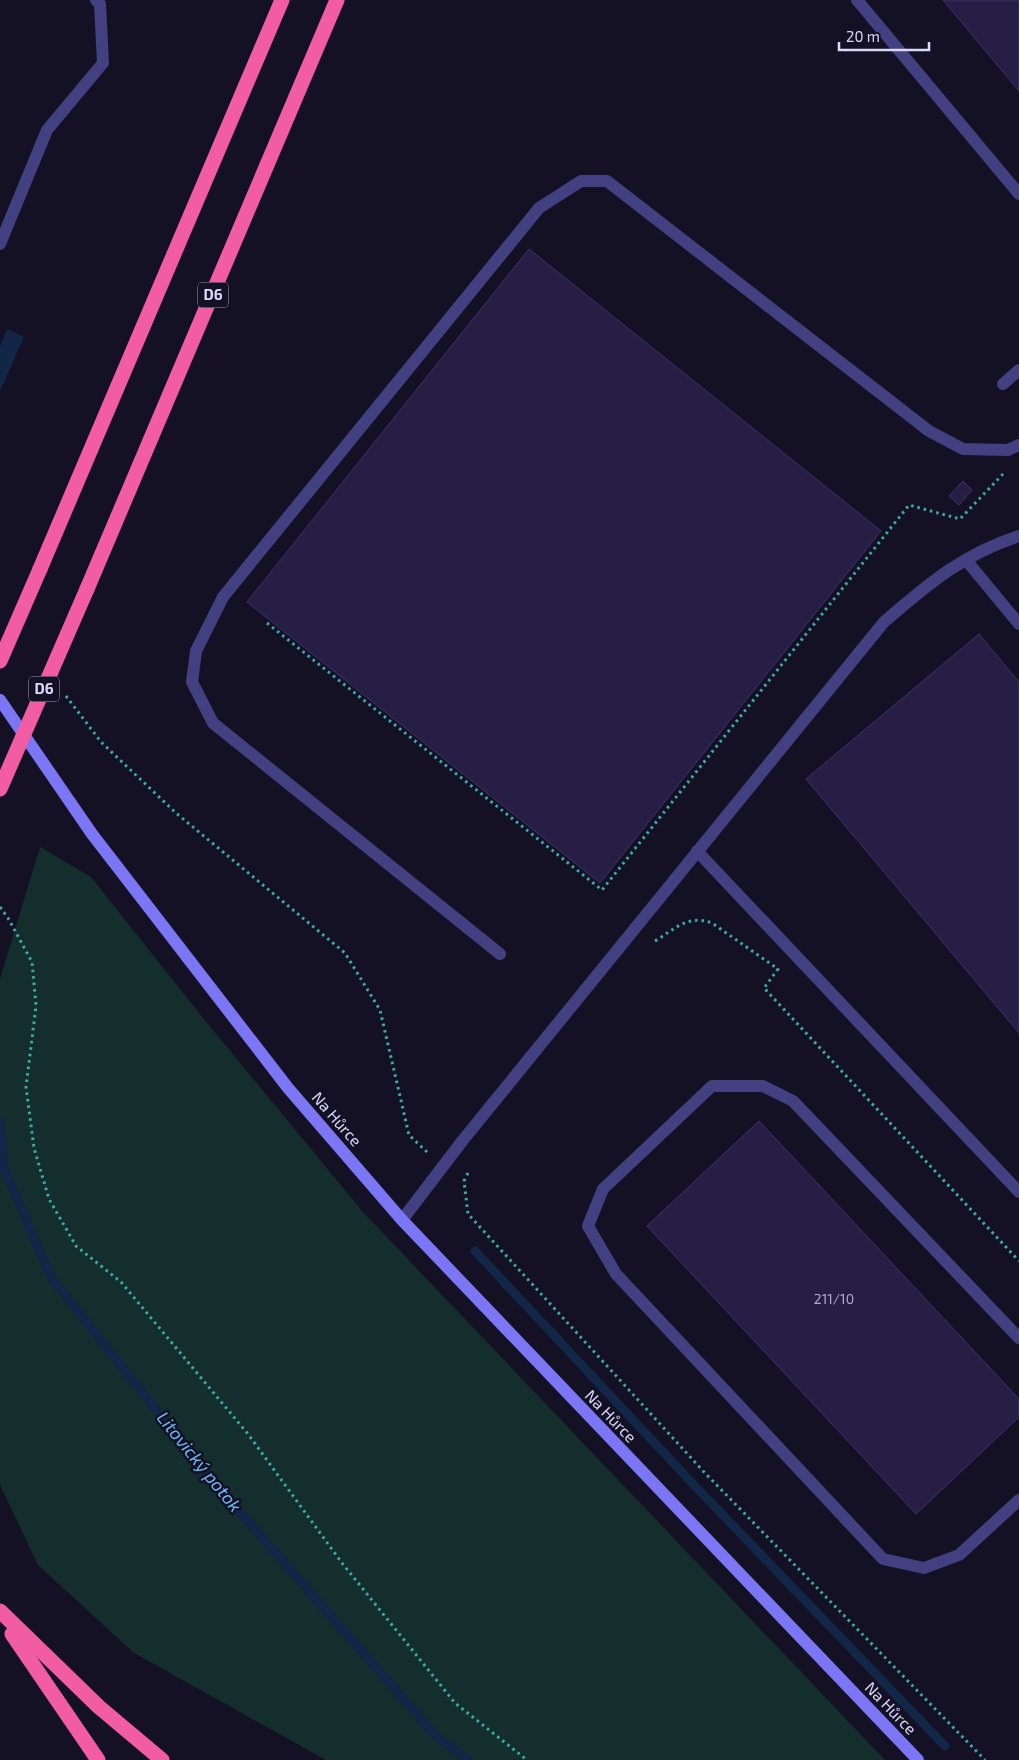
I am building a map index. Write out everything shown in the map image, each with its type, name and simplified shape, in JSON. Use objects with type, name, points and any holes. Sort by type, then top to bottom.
[{"type":"highway","points":[[0,661],[282,0]]},
{"type":"highway","name":"D6","points":[[0,789],[337,0]]},
{"type":"highway","points":[[0,1611],[99,1707],[162,1760]]},
{"type":"highway","points":[[0,1616],[98,1760]]},
{"type":"main road","name":"Na Hůrce","points":[[0,700],[92,834],[288,1088],[402,1220],[918,1760]]},
{"type":"lane","points":[[0,244],[47,130],[103,63],[100,4],[96,0]]},
{"type":"lane","points":[[857,0],[1019,194]]},
{"type":"lane","points":[[500,954],[213,723],[192,682],[196,651],[223,597],[539,208],[581,181],[607,181],[929,431],[964,449],[1008,450],[1019,445]]},
{"type":"lane","points":[[1003,384],[1019,370]]},
{"type":"lane","points":[[402,1220],[463,1140],[884,622],[937,576],[994,544],[1019,536]]},
{"type":"lane","points":[[966,560],[1019,624]]},
{"type":"lane","points":[[697,851],[1019,1192]]},
{"type":"lane","points":[[1019,1338],[793,1101],[763,1086],[712,1086],[603,1189],[588,1226],[616,1274],[883,1559],[924,1568],[959,1555],[1019,1500]]},
{"type":"path","points":[[267,623],[602,890],[909,505],[960,518],[1002,473],[1010,471]]},
{"type":"path","points":[[66,695],[101,742],[176,813],[345,953],[380,1010],[409,1135],[427,1152]]},
{"type":"path","points":[[0,907],[32,962],[36,1006],[26,1088],[34,1148],[49,1199],[76,1246],[121,1282],[248,1434],[342,1563],[455,1703],[527,1760]]},
{"type":"path","points":[[652,942],[692,919],[702,920],[712,923],[778,969],[764,988],[1019,1261]]},
{"type":"path","points":[[471,1168],[464,1181],[468,1214],[704,1472],[985,1760]]},
{"type":"green space","points":[[40,847],[91,877],[203,1018],[363,1212],[885,1760],[326,1760],[134,1653],[38,1565],[0,1485],[0,979]]},
{"type":"water","points":[[7,329],[24,337],[0,391],[0,346]]},
{"type":"building","points":[[943,0],[1019,0],[1019,91]]},
{"type":"building","points":[[529,249],[881,531],[600,883],[247,602]]},
{"type":"building","points":[[963,481],[972,490],[959,505],[949,496]]},
{"type":"building","points":[[979,634],[1019,682],[1019,1033],[806,779]]},
{"type":"building","points":[[759,1121],[1019,1399],[1019,1417],[916,1514],[647,1226]]},
{"type":"waterway","name":"Litovický potok","points":[[0,1122],[4,1168],[51,1277],[211,1479],[436,1736],[468,1760]]},
{"type":"waterway","points":[[475,1251],[693,1484],[945,1746]]}]
